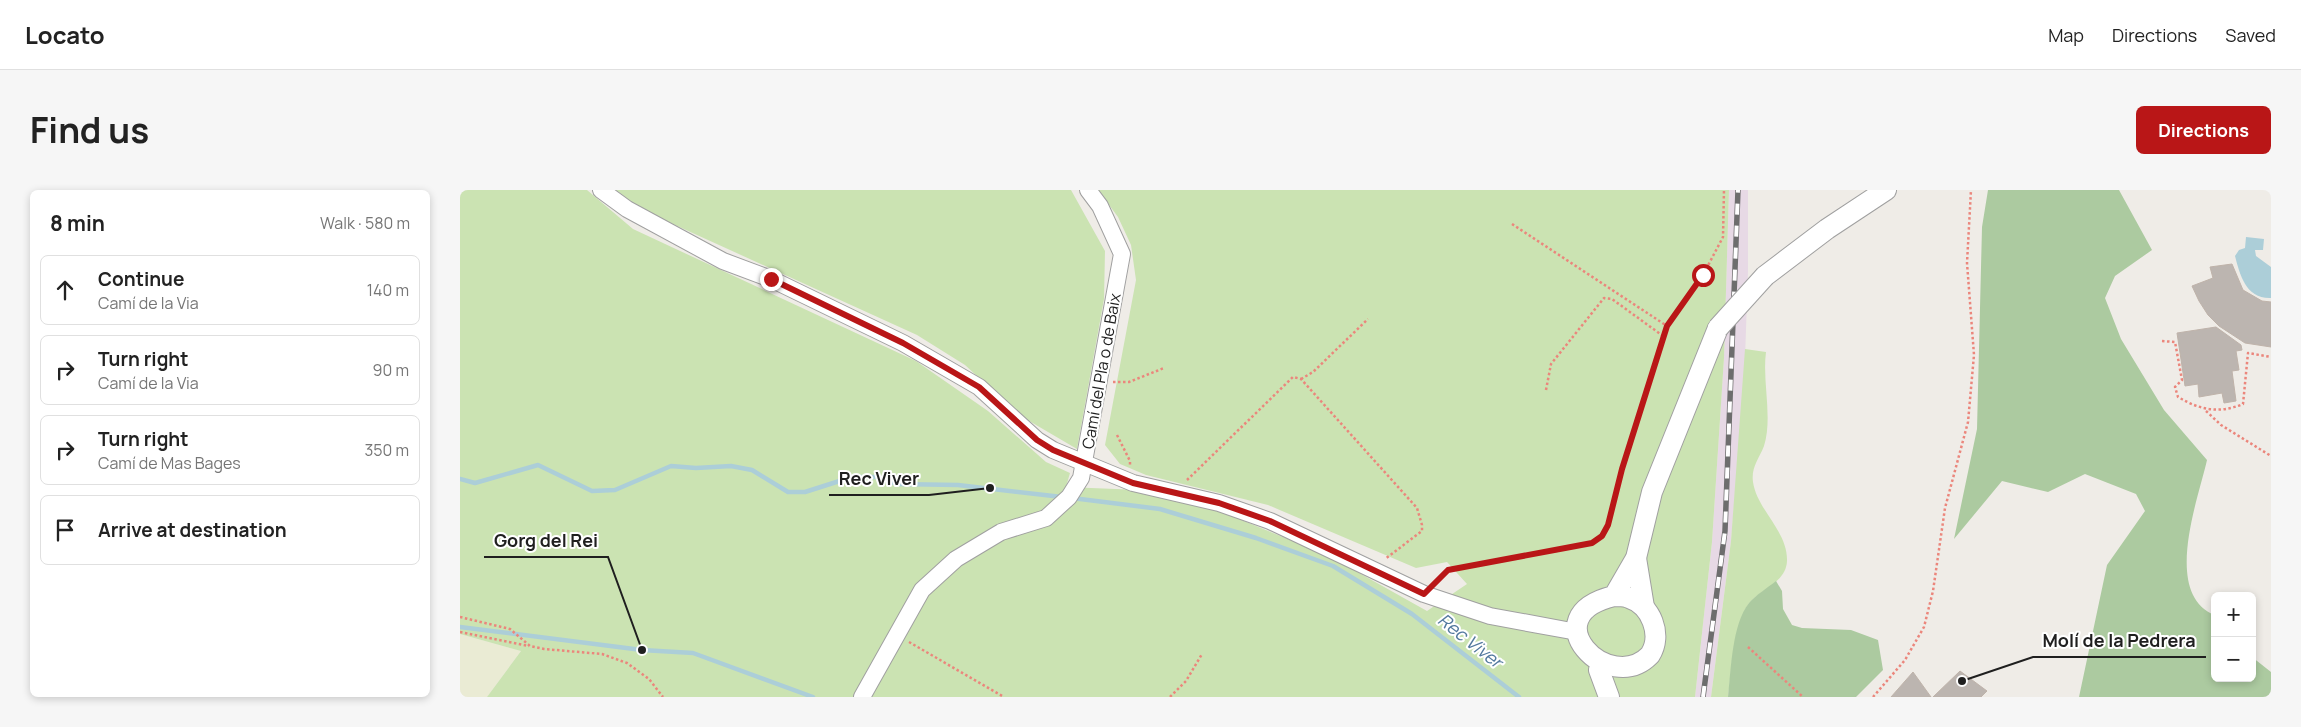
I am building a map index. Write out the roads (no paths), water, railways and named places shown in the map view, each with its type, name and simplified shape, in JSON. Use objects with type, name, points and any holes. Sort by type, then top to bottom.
[{"type":"street","points":[[600,190],[627,210],[723,261],[771,279],[903,343],[979,387],[1037,440],[1083,471],[1101,471],[1133,483],[1219,503],[1270,521],[1424,594],[1490,616],[1577,632]]},
{"type":"street","name":"Camí del Pla o de Baix","points":[[862,697],[922,590],[956,559],[1001,532],[1046,518],[1069,496],[1083,471],[1122,254],[1100,206],[1088,190]]},
{"type":"street","points":[[1614,596],[1636,558],[1652,492],[1718,328],[1765,276],[1827,229],[1886,190]]},
{"type":"street","points":[[1636,558],[1644,607],[1653,621],[1656,638],[1651,654],[1640,666],[1625,673],[1612,674],[1599,670],[1587,661],[1579,647],[1577,632],[1581,618],[1589,607],[1600,599],[1614,596],[1630,598],[1644,607]]},
{"type":"street","points":[[1599,670],[1609,697]]},
{"type":"street","points":[[1620,697],[1625,673]]},
{"type":"water","points":[[2246,237],[2264,239],[2263,250],[2255,250],[2256,256],[2271,267],[2271,298],[2256,295],[2250,290],[2239,271],[2235,256],[2239,250],[2245,248]]},
{"type":"waterway","name":"Rec Viver","points":[[460,479],[475,483],[538,465],[592,491],[615,490],[671,466],[696,468],[731,466],[752,470],[788,492],[805,492],[852,477],[877,477],[896,484],[958,485],[1062,497]]},
{"type":"waterway","name":"Rec Viver","points":[[1072,498],[1160,509],[1256,538],[1333,566],[1412,614],[1519,697]]},
{"type":"waterway","points":[[460,627],[642,650],[693,653],[813,697]]},
{"type":"railway","points":[[1703,697],[1725,531],[1738,190]]},
{"type":"place","name":"Rec Viver","points":[[990,488]]},
{"type":"place","name":"Gorg del Rei","points":[[642,650]]},
{"type":"place","name":"Molí de la Pedrera","points":[[1962,681]]}]
